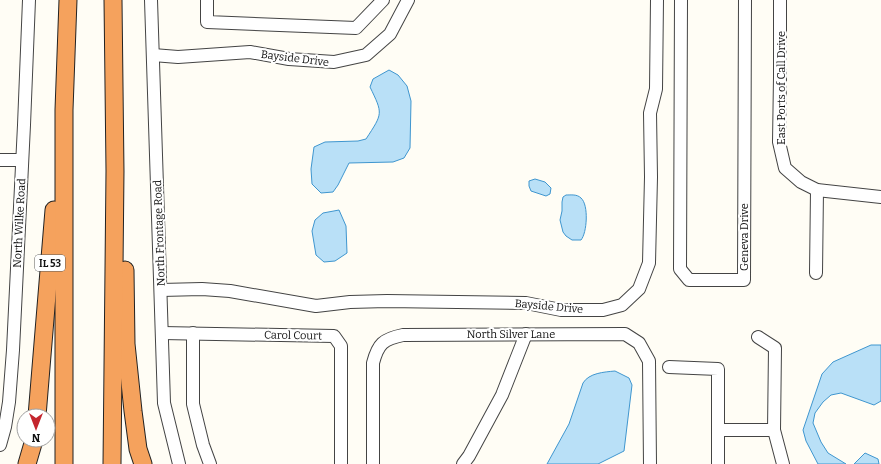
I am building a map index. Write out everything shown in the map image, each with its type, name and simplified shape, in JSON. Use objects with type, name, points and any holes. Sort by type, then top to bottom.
[{"type":"highway","name":"IL 53","points":[[38,408],[44,347],[52,229],[64,110],[68,0]]},
{"type":"highway","points":[[112,464],[115,171],[113,0]]},
{"type":"highway","points":[[64,110],[64,464]]},
{"type":"highway","points":[[115,171],[125,249],[126,344],[132,411],[138,449],[143,464]]},
{"type":"highway","points":[[27,464],[32,448]]},
{"type":"street","name":"North Wilke Road","points":[[0,445],[5,427],[9,402],[29,0]]},
{"type":"street","name":"North Frontage Road","points":[[151,0],[159,258],[162,290],[164,403],[179,464]]},
{"type":"street","points":[[207,0],[207,22],[356,28],[383,0]]},
{"type":"street","name":"Bayside Drive","points":[[153,55],[178,57],[250,52],[289,59],[334,62],[366,55],[390,34],[408,0]]},
{"type":"street","name":"Bayside Drive","points":[[162,290],[202,289],[230,291],[316,306],[350,302],[387,301],[526,303],[561,310],[603,310],[622,305],[640,289],[648,264],[651,177],[650,113],[656,90],[657,0]]},
{"type":"street","name":"Geneva Drive","points":[[681,0],[680,269],[689,280],[744,280],[745,0]]},
{"type":"street","name":"East Ports of Call Drive","points":[[780,0],[779,142],[785,168],[801,182],[817,190],[881,197]]},
{"type":"street","points":[[0,160],[22,160]]},
{"type":"street","points":[[816,273],[817,190]]},
{"type":"street","name":"Carol Court","points":[[162,333],[334,336],[341,346],[341,464]]},
{"type":"street","points":[[193,333],[193,404],[203,445],[210,464]]},
{"type":"street","points":[[463,464],[469,456],[502,395],[526,334]]},
{"type":"street","name":"North Silver Lane","points":[[373,464],[373,363],[377,349],[389,338],[403,335],[526,334],[625,334],[640,343],[649,361],[650,464]]},
{"type":"street","points":[[758,337],[775,348],[774,430],[783,464]]},
{"type":"street","points":[[669,367],[718,369],[718,464]]},
{"type":"street","points":[[718,430],[774,430]]},
{"type":"water","points":[[389,70],[398,75],[407,86],[411,101],[410,148],[404,158],[393,162],[349,163],[333,192],[321,193],[312,184],[311,169],[314,147],[325,142],[358,141],[366,139],[376,124],[379,113],[379,108],[370,87],[373,79]]},
{"type":"water","points":[[535,179],[545,182],[551,188],[550,194],[546,196],[531,191],[529,181]]},
{"type":"water","points":[[566,195],[578,196],[584,202],[586,225],[581,240],[572,240],[563,232],[560,220],[563,197]]},
{"type":"water","points":[[339,210],[346,226],[347,253],[335,261],[324,262],[316,255],[312,231],[315,220],[323,213]]},
{"type":"water","points":[[871,345],[881,345],[881,401],[874,405],[841,393],[831,395],[823,402],[815,413],[813,423],[821,442],[828,453],[846,464],[818,464],[806,441],[803,430],[822,374],[833,362]]},
{"type":"water","points":[[615,371],[629,378],[632,385],[624,451],[598,464],[547,464],[569,424],[583,383],[593,375]]},
{"type":"water","points":[[865,453],[878,459],[879,464],[854,464]]}]
